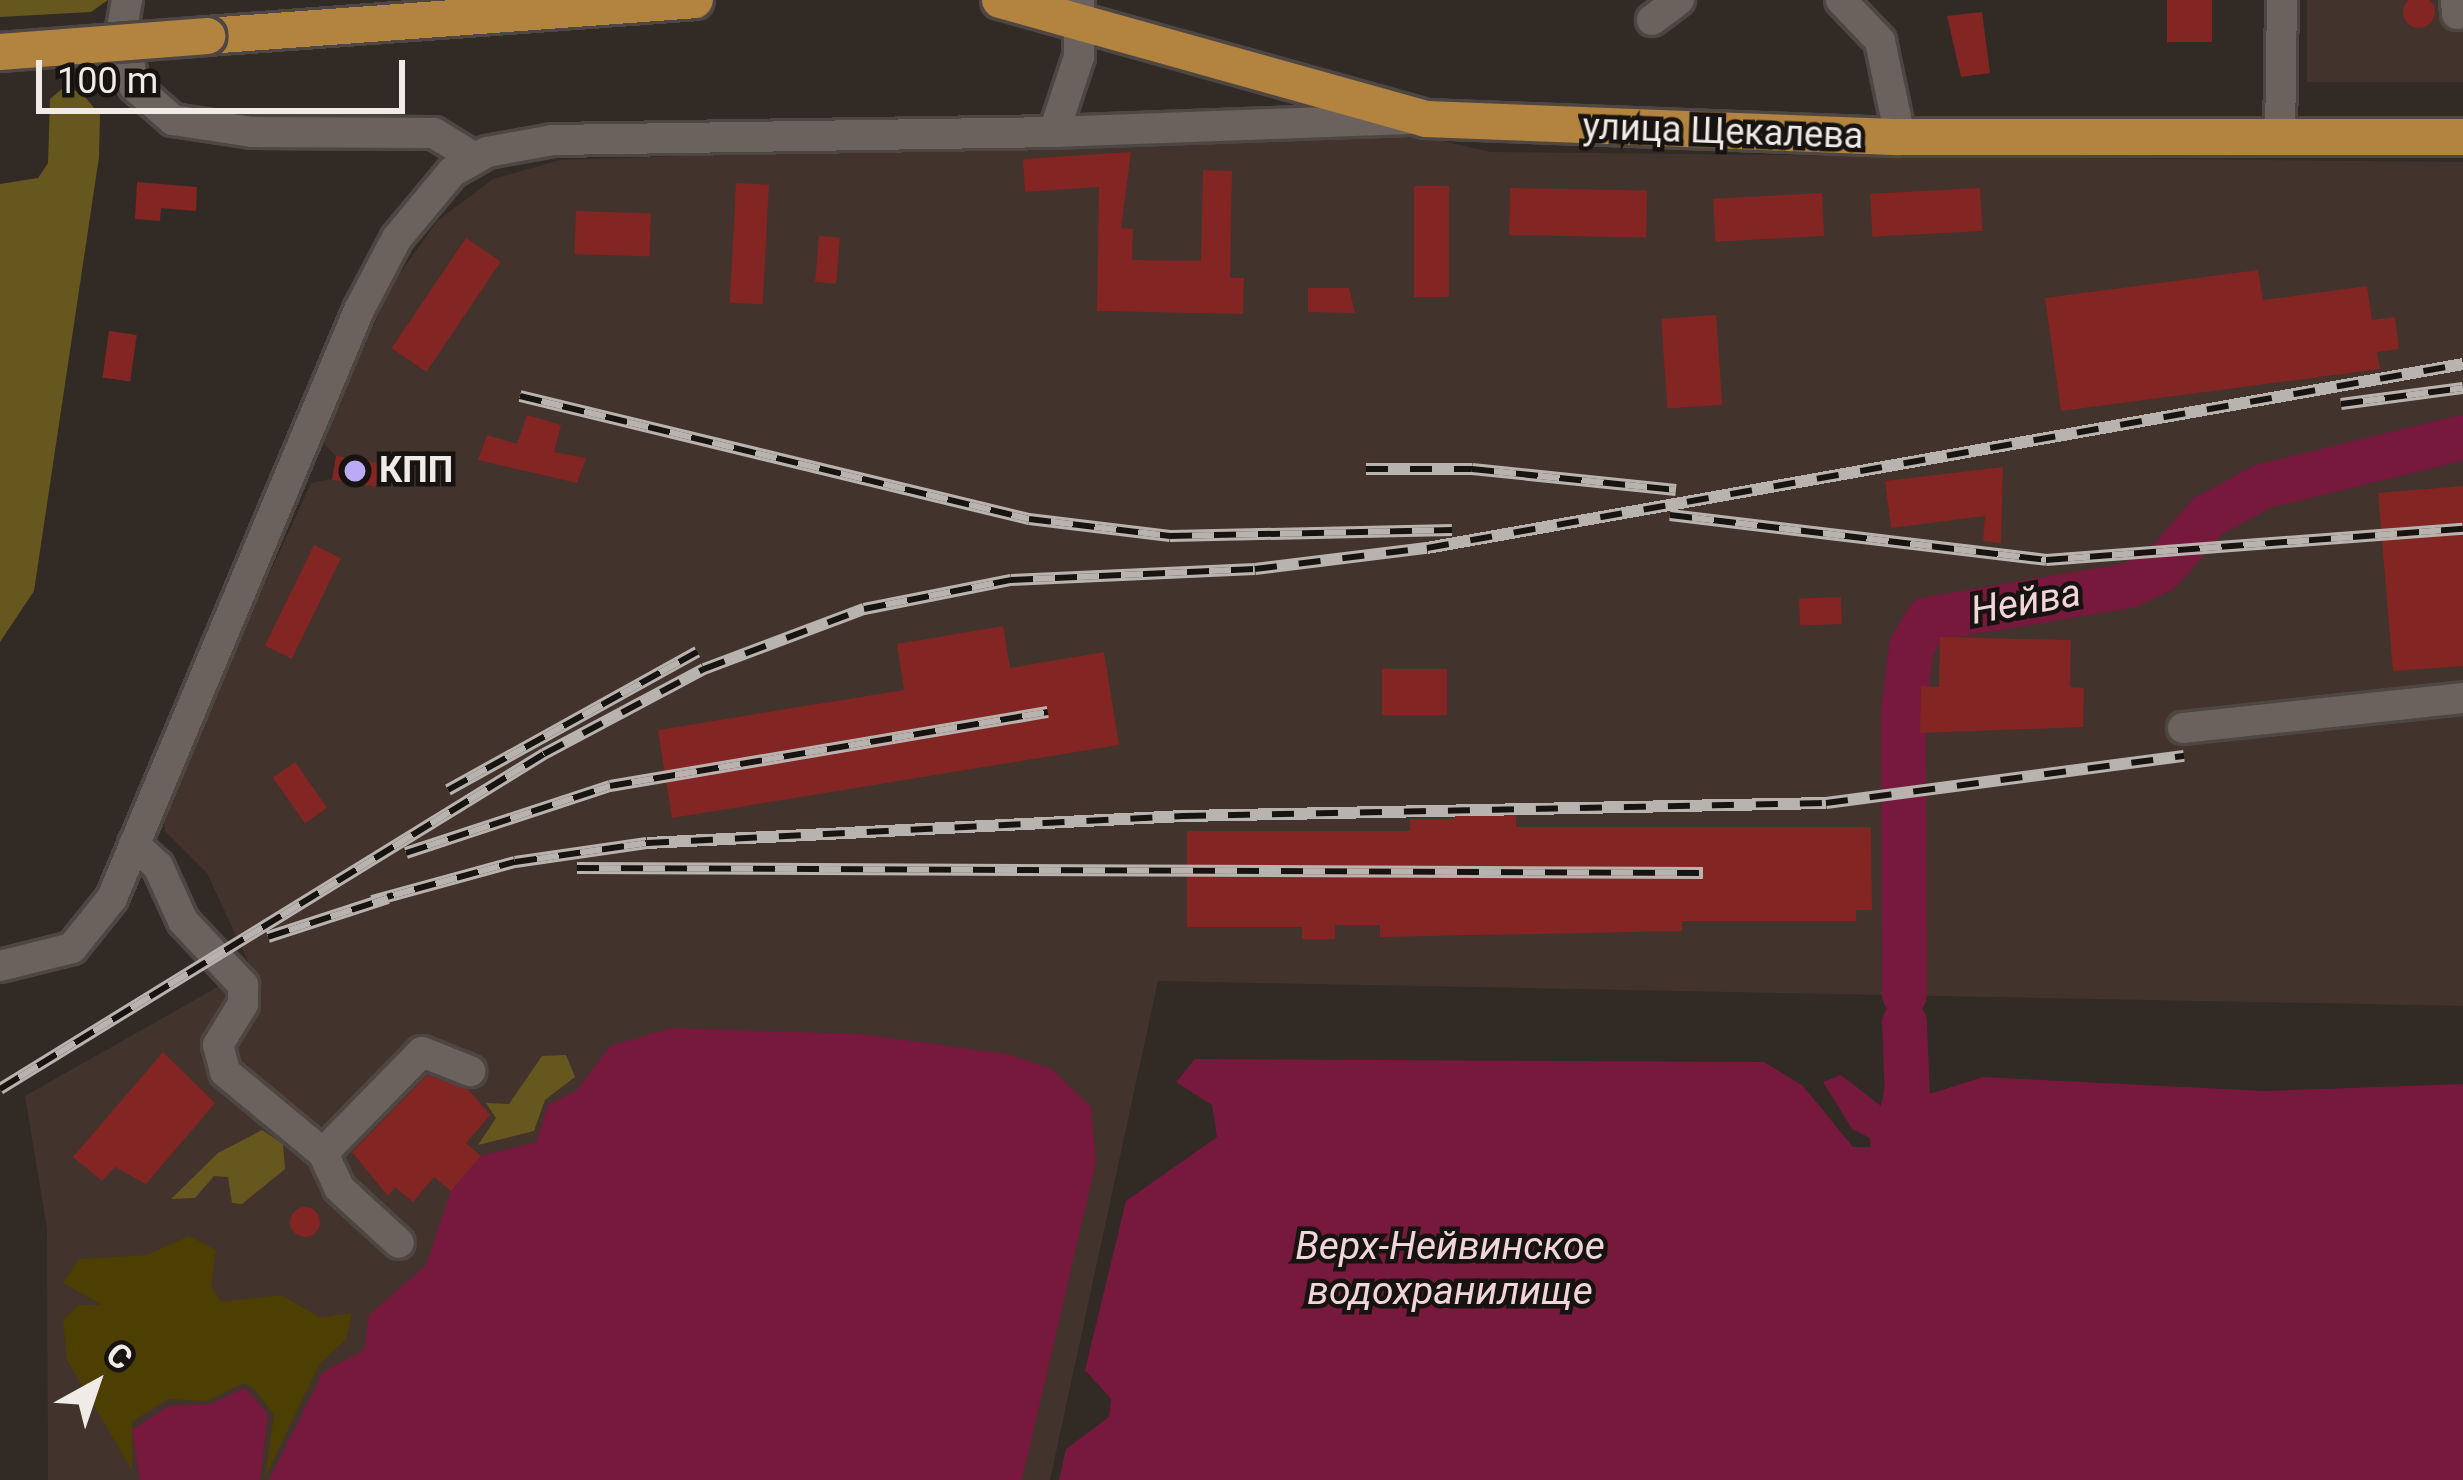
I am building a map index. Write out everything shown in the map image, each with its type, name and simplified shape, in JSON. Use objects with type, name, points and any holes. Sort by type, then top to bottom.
[{"type":"main road","points":[[0,52],[695,0]]},
{"type":"main road","name":"улица Щекалева","points":[[1000,0],[1079,9],[1426,119],[1900,137],[2463,137]]},
{"type":"street","points":[[127,0],[122,28],[134,86],[172,119],[252,132],[434,133],[473,158]]},
{"type":"street","points":[[1841,0],[1880,41],[1900,137]]},
{"type":"street","points":[[2280,140],[2282,0]]},
{"type":"street","points":[[1054,132],[1072,94],[1079,9]]},
{"type":"street","points":[[0,966],[72,948],[112,898],[377,272],[432,191],[473,158],[553,140],[1054,132],[1426,119]]},
{"type":"street","points":[[2183,728],[2463,698]]},
{"type":"street","points":[[134,844],[158,866],[183,921],[243,985],[243,1004],[218,1045],[224,1072],[323,1153],[339,1188],[399,1243]]},
{"type":"street","points":[[323,1153],[422,1052],[470,1070]]},
{"type":"shaded area","points":[[0,0],[108,0],[91,12],[0,17]]},
{"type":"shaded area","points":[[2307,0],[2463,0],[2463,82],[2307,82]]},
{"type":"shaded area","points":[[63,88],[81,92],[100,115],[99,157],[34,591],[0,642],[0,184],[38,178],[48,163],[50,99]]},
{"type":"shaded area","points":[[1409,133],[1491,152],[2463,162],[2463,1006],[1158,981],[1050,1480],[48,1480],[47,1229],[25,1096],[251,968],[207,873],[165,831],[162,808],[311,483],[332,479],[336,456],[321,441],[392,285],[437,221],[493,179],[560,160]]},
{"type":"shaded area","points":[[566,1055],[575,1077],[545,1100],[534,1131],[478,1145],[496,1118],[486,1103],[509,1104],[542,1056]]},
{"type":"shaded area","points":[[262,1130],[283,1144],[285,1169],[242,1204],[232,1203],[228,1177],[214,1176],[195,1198],[171,1199],[218,1153]]},
{"type":"shaded area","points":[[189,1236],[216,1250],[211,1286],[221,1302],[281,1295],[321,1318],[352,1313],[346,1339],[319,1365],[265,1477],[274,1415],[255,1389],[243,1383],[207,1401],[168,1399],[132,1422],[132,1470],[67,1360],[63,1320],[79,1305],[102,1305],[63,1283],[79,1259],[147,1255]]},
{"type":"water","points":[[671,1028],[861,1034],[1007,1054],[1052,1069],[1091,1107],[1096,1162],[1022,1480],[269,1480],[323,1372],[364,1350],[369,1315],[426,1265],[451,1191],[481,1156],[536,1142],[548,1105],[577,1090],[610,1046]]},
{"type":"water","name":"Верх-Нейвинское водохранилище","points":[[1195,1059],[1764,1062],[1803,1086],[1853,1147],[1870,1147],[1870,1138],[1852,1129],[1823,1082],[1841,1075],[1881,1106],[1890,1061],[1923,1063],[1926,1095],[1983,1077],[2265,1091],[2463,1084],[2463,1480],[1059,1480],[1066,1449],[1109,1417],[1111,1399],[1085,1370],[1126,1201],[1217,1137],[1212,1105],[1176,1082]]},
{"type":"water","points":[[245,1388],[268,1414],[260,1480],[140,1480],[132,1430],[169,1406],[211,1404]]},
{"type":"building","points":[[2419,-4],[2431,0],[2435,12],[2431,24],[2419,28],[2407,24],[2403,12],[2407,0]]},
{"type":"building","points":[[2167,0],[2212,0],[2212,42],[2167,42]]},
{"type":"building","points":[[1982,12],[1990,73],[1961,77],[1947,16]]},
{"type":"building","points":[[1131,152],[1121,228],[1133,229],[1132,260],[1201,261],[1203,170],[1232,171],[1230,278],[1244,278],[1243,314],[1097,311],[1099,187],[1025,192],[1023,159]]},
{"type":"building","points":[[137,182],[197,187],[196,211],[161,208],[160,221],[135,219]]},
{"type":"building","points":[[736,183],[769,185],[763,305],[730,303]]},
{"type":"building","points":[[1414,186],[1449,186],[1449,297],[1414,297]]},
{"type":"building","points":[[1510,188],[1647,190],[1646,237],[1509,235]]},
{"type":"building","points":[[1980,188],[1982,231],[1872,237],[1870,194]]},
{"type":"building","points":[[1822,193],[1824,236],[1715,242],[1713,199]]},
{"type":"building","points":[[576,211],[651,214],[649,257],[574,254]]},
{"type":"building","points":[[819,236],[840,238],[836,284],[815,282]]},
{"type":"building","points":[[466,238],[501,261],[426,372],[392,348]]},
{"type":"building","points":[[2258,270],[2263,300],[2367,286],[2372,320],[2395,317],[2399,349],[2377,352],[2380,369],[2061,411],[2045,298]]},
{"type":"building","points":[[1308,288],[1349,288],[1355,313],[1308,312]]},
{"type":"building","points":[[1716,315],[1722,405],[1667,409],[1661,319]]},
{"type":"building","points":[[109,331],[137,335],[130,381],[102,378]]},
{"type":"building","points":[[527,415],[561,425],[554,452],[586,458],[577,483],[478,460],[487,435],[517,444]]},
{"type":"building","name":"КПП","points":[[336,456],[379,463],[376,487],[332,480]]},
{"type":"building","points":[[2003,467],[2001,543],[1983,541],[1985,516],[1891,528],[1885,481]]},
{"type":"building","points":[[2463,486],[2463,666],[2393,671],[2378,493]]},
{"type":"building","points":[[314,545],[341,558],[292,659],[265,646]]},
{"type":"building","points":[[1841,597],[1842,624],[1800,625],[1799,598]]},
{"type":"building","points":[[1003,626],[1010,668],[1104,652],[1119,745],[672,818],[658,730],[904,690],[897,644]]},
{"type":"building","points":[[1940,637],[2071,640],[2070,687],[2084,688],[2083,727],[1920,733],[1921,686],[1939,687]]},
{"type":"building","points":[[1382,669],[1447,669],[1447,715],[1382,715]]},
{"type":"building","points":[[295,762],[327,808],[305,823],[273,777]]},
{"type":"building","points":[[1453,808],[1516,808],[1516,827],[1871,827],[1872,910],[1856,910],[1856,921],[1682,921],[1682,931],[1380,937],[1380,925],[1335,925],[1335,939],[1302,939],[1302,927],[1187,927],[1187,831],[1410,831],[1410,819],[1453,819]]},
{"type":"building","points":[[163,1052],[215,1103],[146,1184],[115,1167],[102,1181],[73,1157]]},
{"type":"building","points":[[427,1075],[469,1090],[490,1115],[466,1143],[481,1156],[451,1191],[434,1177],[413,1202],[395,1187],[388,1196],[352,1152]]},
{"type":"building","points":[[305,1207],[316,1211],[320,1222],[316,1233],[305,1237],[294,1233],[290,1222],[294,1211]]},
{"type":"waterway","name":"Нейва","points":[[1904,994],[1903,711],[1911,646],[1927,619],[2129,585],[2160,570],[2207,516],[2262,486],[2463,437]]},
{"type":"waterway","name":"Нейва","points":[[1904,1022],[1908,1124]]},
{"type":"railway","points":[[0,1089],[544,754],[704,669],[864,609],[1011,580],[1255,569],[1427,548],[2463,364]]},
{"type":"railway","points":[[2341,404],[2463,388]]},
{"type":"railway","points":[[520,396],[1029,519],[1170,536],[1452,530]]},
{"type":"railway","points":[[1366,469],[1472,469],[1676,490]]},
{"type":"railway","points":[[1670,515],[2046,560],[2463,529]]},
{"type":"railway","points":[[448,790],[697,652]]},
{"type":"railway","points":[[406,853],[610,786],[1048,712]]},
{"type":"railway","points":[[372,901],[515,862],[647,843],[1184,816],[1826,803],[2184,756]]},
{"type":"railway","points":[[577,868],[1703,873]]},
{"type":"railway","points":[[268,937],[388,898]]},
{"type":"place","name":"КПП","points":[[355,471]]}]
